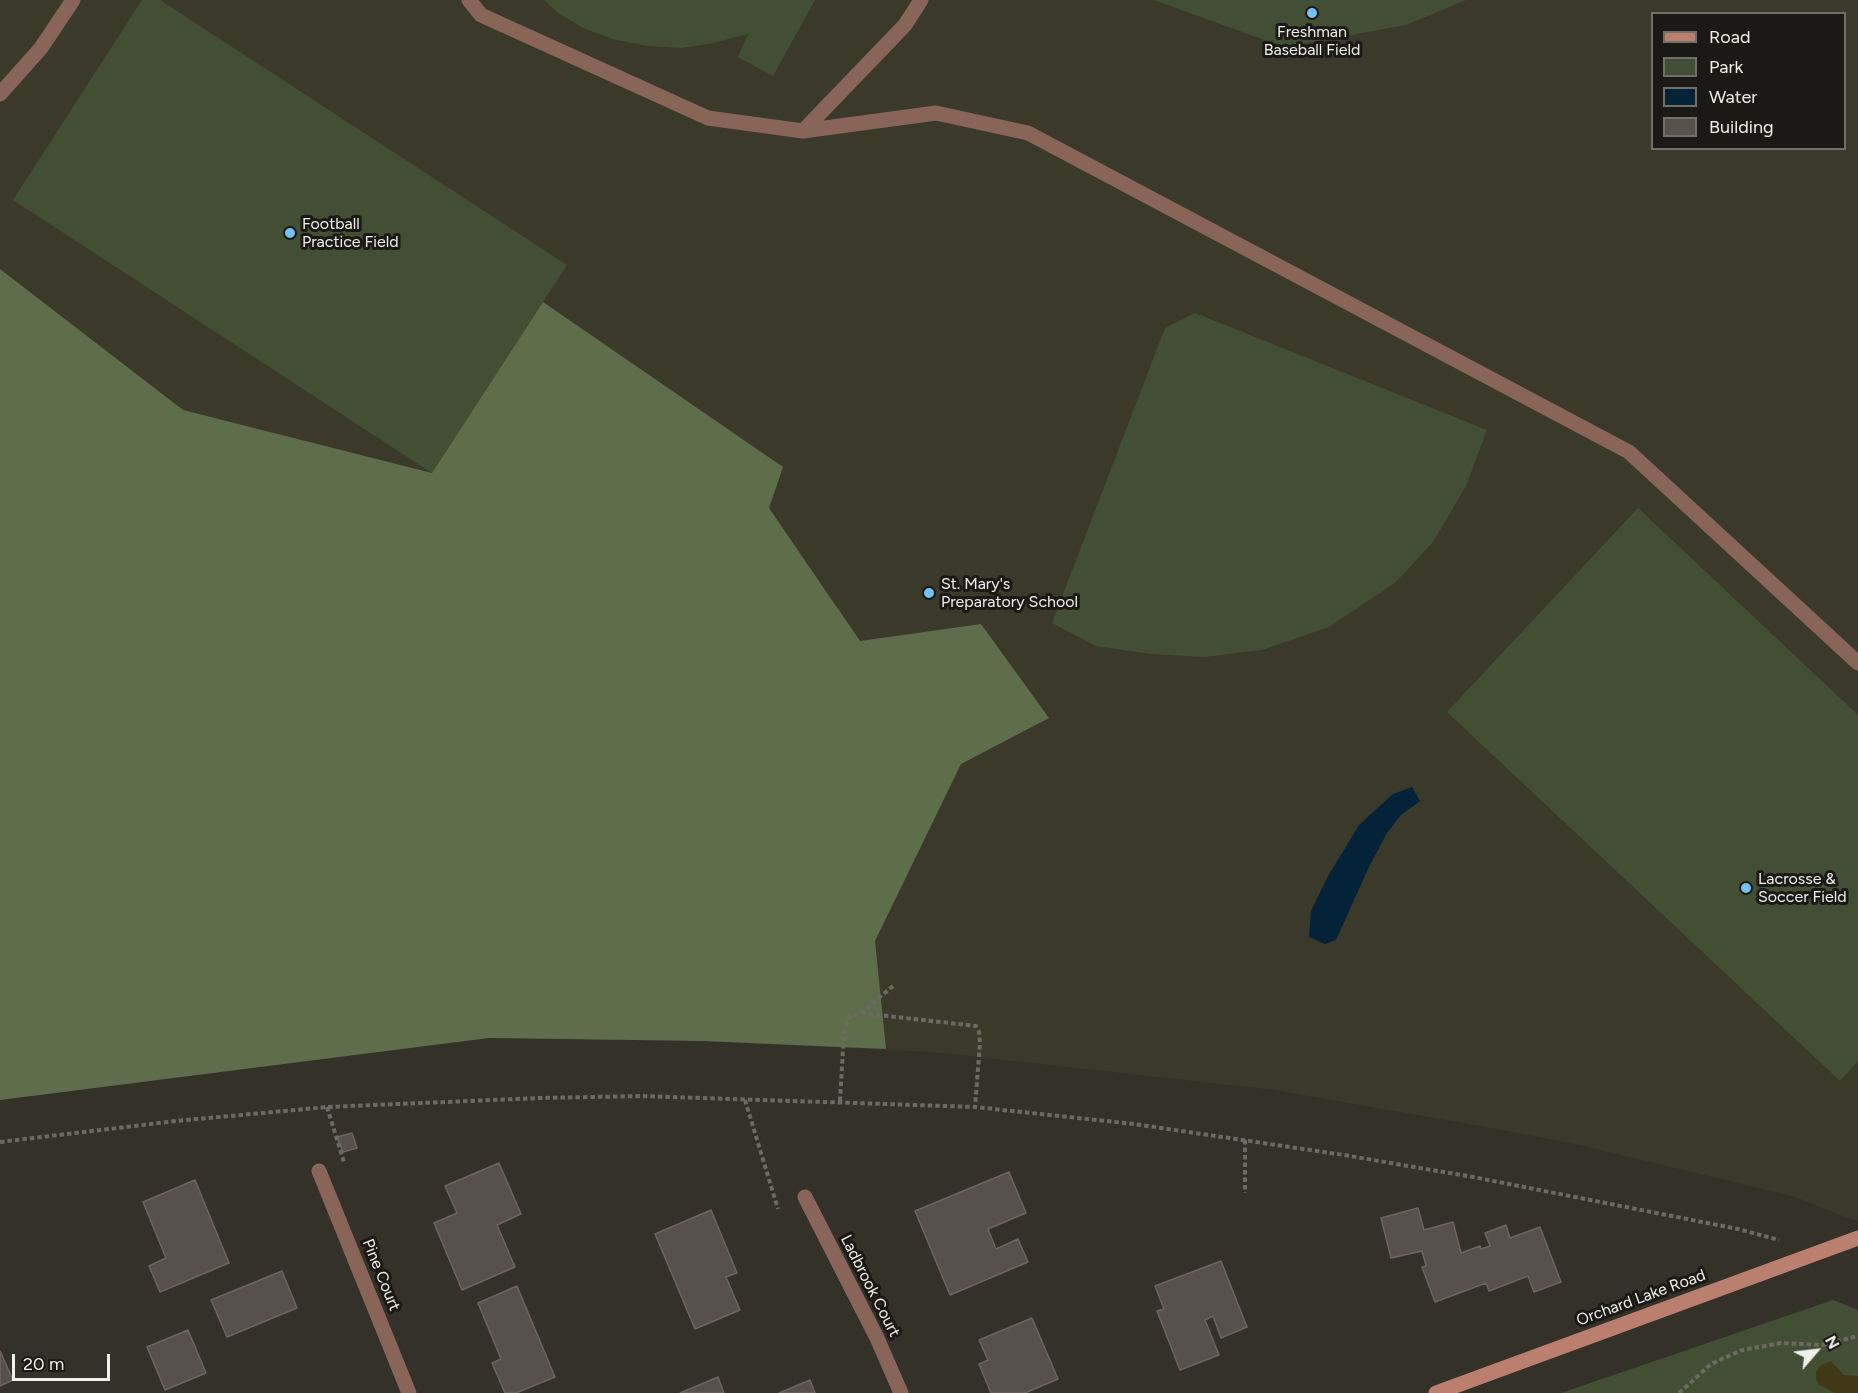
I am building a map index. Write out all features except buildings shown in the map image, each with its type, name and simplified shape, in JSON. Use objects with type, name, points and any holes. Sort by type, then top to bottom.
[{"type":"main road","name":"Orchard Lake Road","points":[[1436,1393],[1858,1238]]},
{"type":"street","points":[[0,94],[41,48],[73,0]]},
{"type":"street","points":[[469,0],[481,15],[708,118],[803,131],[936,113],[1028,133],[1629,452],[1858,663]]},
{"type":"street","points":[[803,131],[905,25],[921,0]]},
{"type":"street","name":"Pine Court","points":[[319,1171],[409,1393]]},
{"type":"street","name":"Ladbrook Court","points":[[805,1197],[877,1338],[902,1393]]},
{"type":"path","points":[[840,1101],[844,1032],[850,1017],[861,1013],[893,986]]},
{"type":"path","points":[[861,1013],[976,1026],[980,1043],[975,1107]]},
{"type":"path","points":[[0,1142],[176,1121],[327,1107],[540,1098],[642,1096],[975,1107],[1134,1124],[1473,1177],[1738,1229],[1788,1242]]},
{"type":"path","points":[[745,1100],[778,1209]]},
{"type":"path","points":[[327,1107],[346,1168]]},
{"type":"path","points":[[1245,1140],[1245,1193]]},
{"type":"path","points":[[1679,1393],[1711,1364],[1742,1350],[1781,1343],[1822,1345],[1858,1336]]},
{"type":"shaded area","name":"St. Mary's Preparatory School","points":[[0,0],[1858,0],[1858,1222],[1795,1197],[1580,1145],[1274,1090],[932,1052],[703,1041],[489,1038],[0,1100]]},
{"type":"green space","name":"Football Practice Field","points":[[142,0],[160,0],[567,265],[432,473],[13,200]]},
{"type":"green space","points":[[544,0],[815,0],[773,76],[738,57],[748,34],[709,44],[681,48],[647,46],[613,39],[583,28],[557,12]]},
{"type":"green space","name":"Freshman Baseball Field","points":[[1154,0],[1466,0],[1406,25],[1284,47]]},
{"type":"green space","points":[[0,269],[183,410],[432,473],[543,302],[783,467],[769,508],[860,641],[981,624],[1049,718],[961,764],[875,941],[886,1049],[703,1041],[489,1038],[0,1100]]},
{"type":"green space","points":[[1195,313],[1487,430],[1466,486],[1433,542],[1395,583],[1329,627],[1262,650],[1204,657],[1151,654],[1096,646],[1052,623],[1165,328]]},
{"type":"green space","name":"Lacrosse & Soccer Field","points":[[1638,508],[1858,715],[1858,1061],[1840,1081],[1447,712]]},
{"type":"green space","points":[[1833,1300],[1858,1310],[1858,1393],[1561,1393]]},
{"type":"sand","points":[[1831,1361],[1844,1375],[1858,1376],[1858,1393],[1835,1393],[1819,1385],[1816,1372],[1820,1366]]},
{"type":"water","points":[[1412,787],[1420,801],[1401,815],[1387,833],[1336,940],[1325,944],[1309,937],[1311,911],[1328,876],[1359,825],[1393,794]]},
{"type":"place","name":"Freshman Baseball Field","points":[[1312,13]]},
{"type":"place","name":"Football Practice Field","points":[[290,233]]},
{"type":"place","name":"St. Mary's Preparatory School","points":[[929,593]]},
{"type":"place","name":"Lacrosse & Soccer Field","points":[[1746,888]]}]
